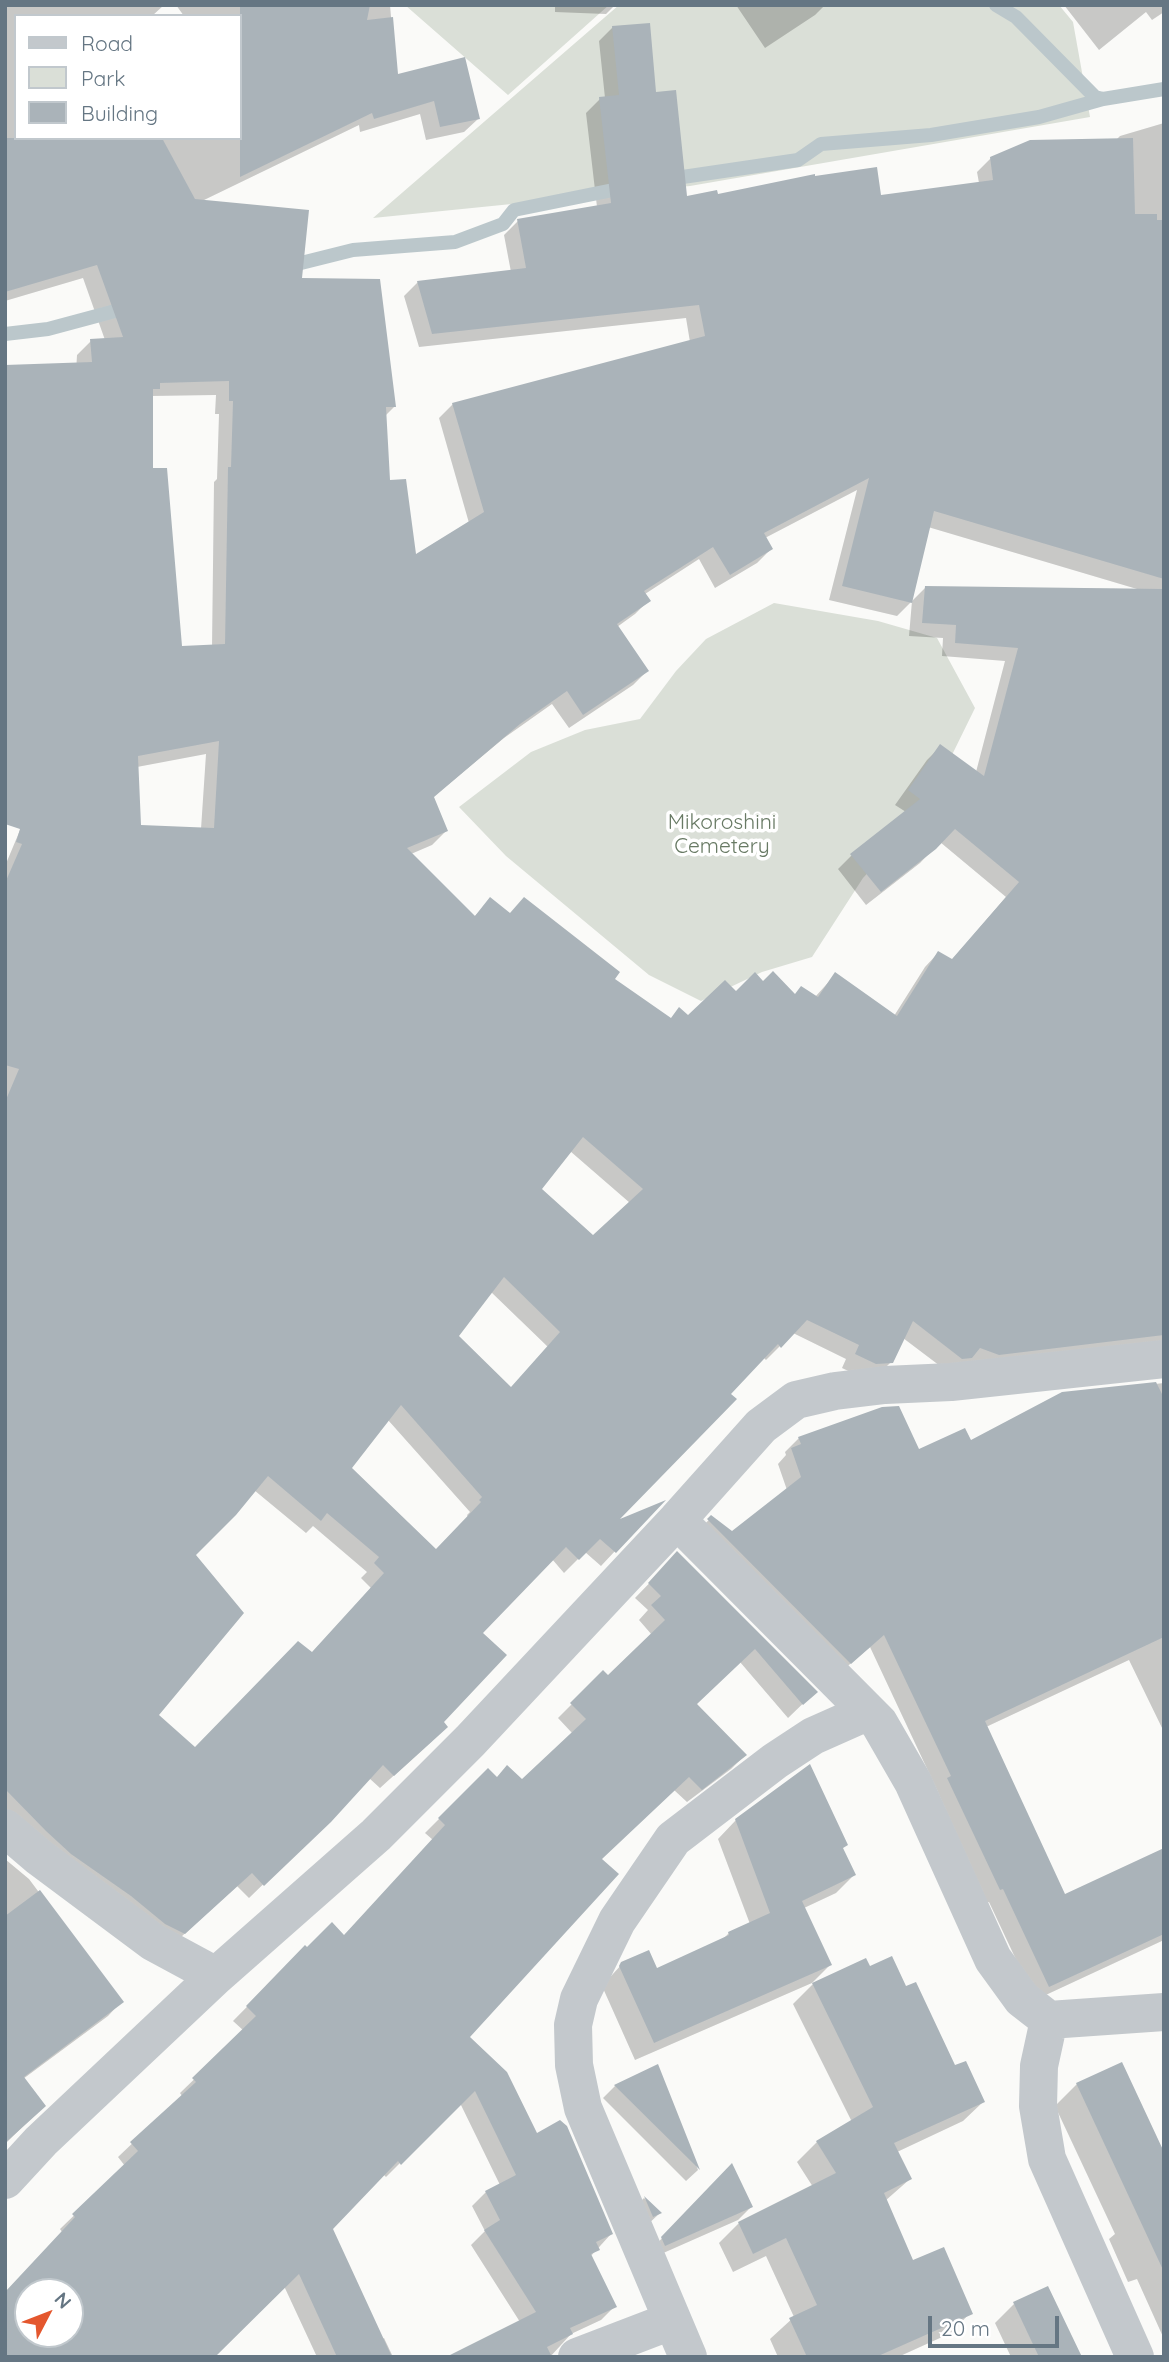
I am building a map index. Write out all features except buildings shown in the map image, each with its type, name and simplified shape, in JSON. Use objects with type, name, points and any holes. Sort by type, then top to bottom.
[{"type":"street","points":[[5,2180],[41,2141],[216,1976],[376,1835],[470,1741],[761,1426],[796,1400],[835,1391],[885,1385],[963,1381],[1164,1359]]},
{"type":"street","points":[[677,1520],[878,1723],[913,1782],[993,1959],[1022,2000],[1049,2020],[1164,2012]]},
{"type":"street","points":[[688,2357],[583,2108],[574,2065],[573,2038],[579,1999],[617,1921],[673,1839],[775,1761],[813,1736],[867,1712]]},
{"type":"street","points":[[5,1828],[39,1857],[153,1942],[216,1976]]},
{"type":"street","points":[[1049,2020],[1039,2066],[1038,2106],[1047,2159],[1135,2357]]},
{"type":"street","points":[[577,2357],[671,2321]]},
{"type":"green space","points":[[405,5],[609,5],[508,95]]},
{"type":"green space","points":[[619,5],[1059,5],[1073,22],[1090,117],[690,186],[373,218]]},
{"type":"green space","name":"Mikoroshini Cemetery","points":[[774,603],[878,621],[937,638],[975,708],[924,812],[863,878],[812,957],[762,972],[701,1001],[649,975],[506,856],[459,807],[531,752],[585,730],[640,719],[676,671],[706,639]]},
{"type":"waterway","points":[[996,5],[1016,17],[1095,97],[1103,99]]},
{"type":"waterway","points":[[669,179],[798,160],[821,144],[931,135],[1039,117],[1103,99],[1164,89]]},
{"type":"waterway","points":[[285,267],[353,250],[455,242],[503,224],[514,210],[628,187]]},
{"type":"waterway","points":[[5,334],[48,329],[130,307]]}]
